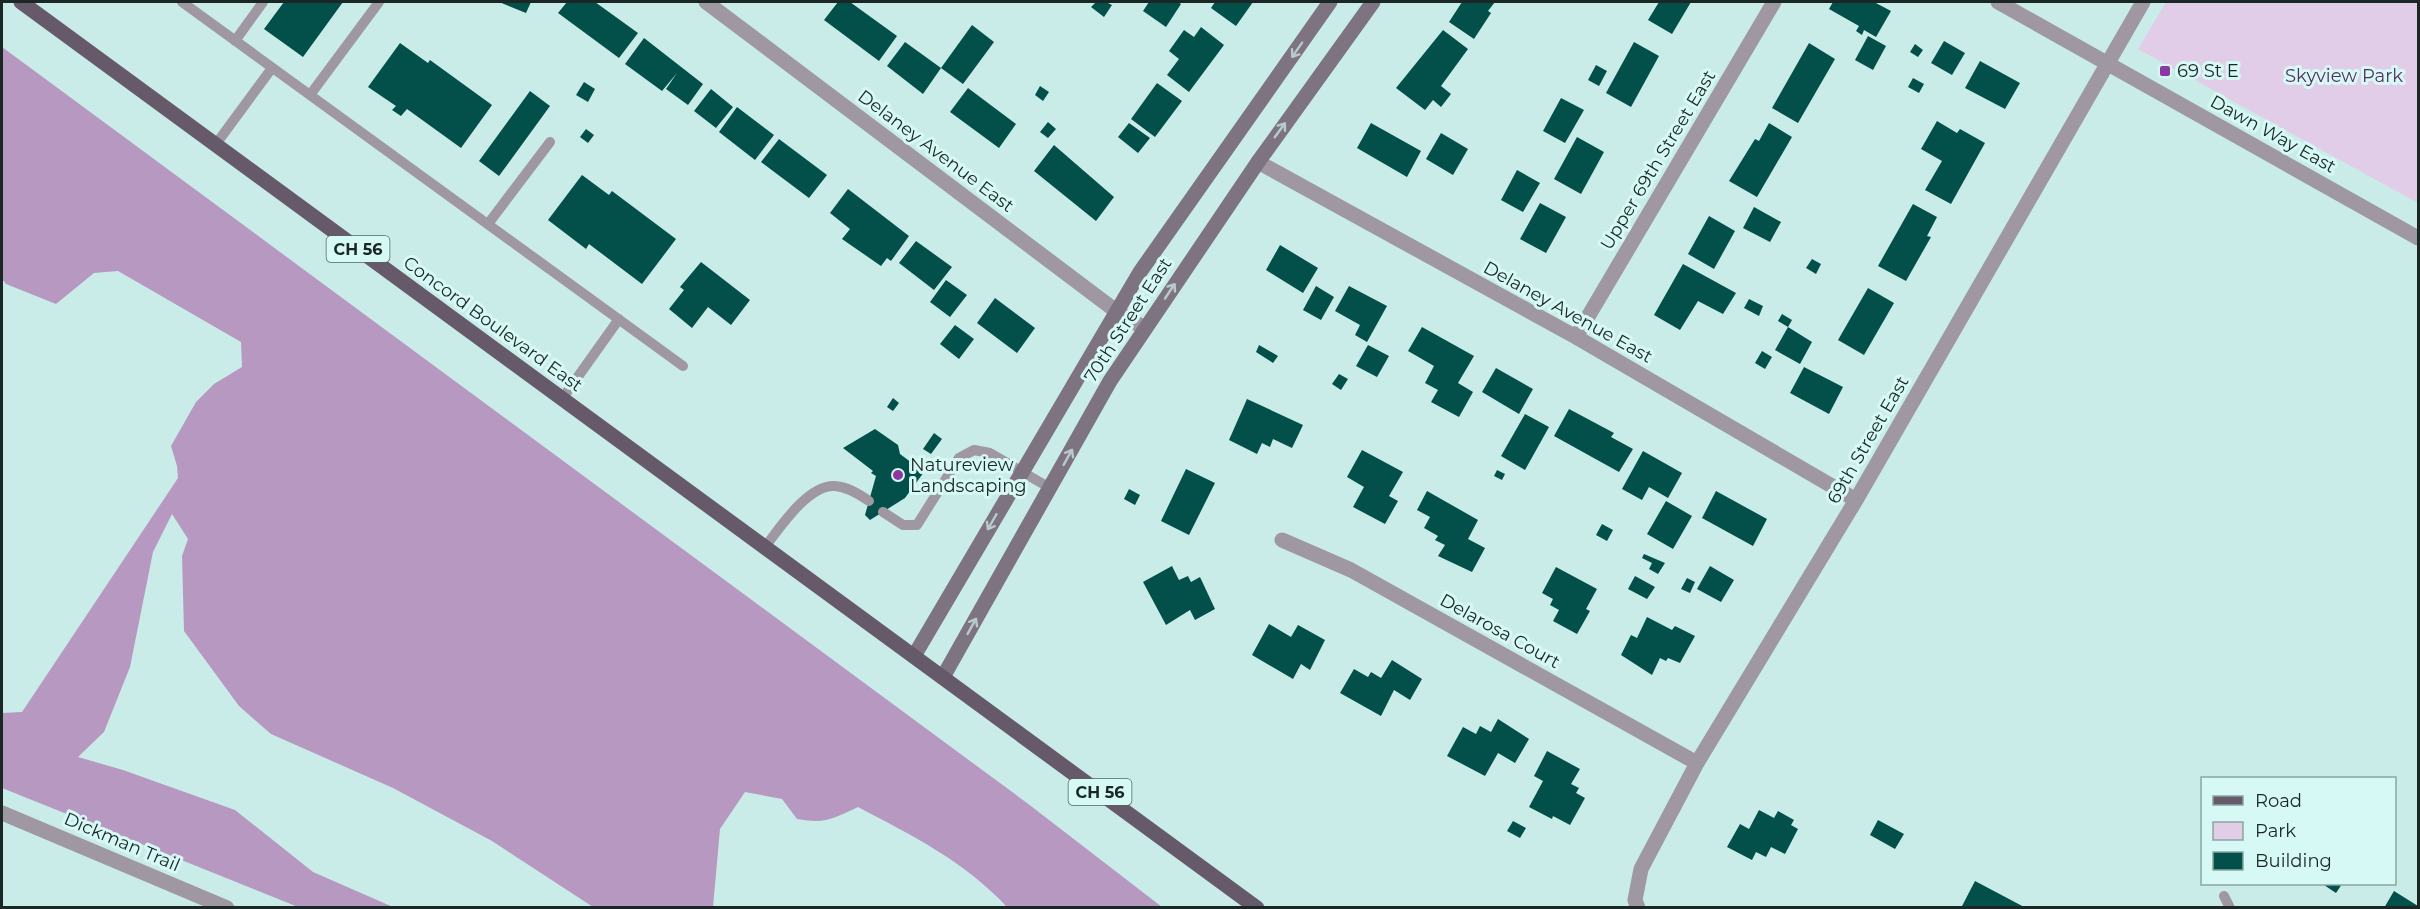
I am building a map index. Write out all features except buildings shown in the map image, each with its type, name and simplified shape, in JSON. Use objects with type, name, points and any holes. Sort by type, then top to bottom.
[{"type":"main road","name":"Concord Boulevard East","points":[[21,2],[943,677]]},
{"type":"main road","name":"70th Street East","points":[[914,656],[1140,272],[1330,2]]},
{"type":"main road","name":"70th Street East","points":[[943,677],[1110,381],[1258,162],[1372,2]]},
{"type":"main road","name":"CH 56","points":[[943,677],[1257,908]]},
{"type":"street","name":"Delaney Avenue East","points":[[706,2],[1116,311],[1144,328]]},
{"type":"street","name":"Upper 69th Street East","points":[[1575,338],[1774,2]]},
{"type":"street","name":"Dawn Way East","points":[[1998,2],[2418,237]]},
{"type":"street","name":"69th Street East","points":[[1637,904],[1641,869],[1697,763],[1856,500],[2143,2]]},
{"type":"street","name":"Delaney Avenue East","points":[[1258,162],[1575,338],[1856,500]]},
{"type":"street","name":"Delarosa Court","points":[[1282,540],[1351,570],[1697,763]]},
{"type":"street","name":"Dickman Trail","points":[[2,813],[227,908]]},
{"type":"lane","points":[[182,2],[682,366]]},
{"type":"lane","points":[[235,40],[263,2]]},
{"type":"lane","points":[[310,95],[379,2]]},
{"type":"lane","points":[[216,144],[272,68]]},
{"type":"lane","points":[[488,224],[550,142]]},
{"type":"lane","points":[[562,399],[619,319]]},
{"type":"lane","points":[[883,512],[903,525],[917,525],[959,458],[974,450],[990,453],[1050,489]]},
{"type":"lane","points":[[765,548],[790,514],[817,489],[833,485],[854,491],[869,501]]},
{"type":"lane","points":[[2224,896],[2230,908]]},
{"type":"green space","name":"Skyview Park","points":[[2166,2],[2418,2],[2418,203],[2138,49]]},
{"type":"shaded area","points":[[2,47],[1027,803],[1162,907],[1007,907],[991,891],[955,863],[918,839],[858,807],[829,819],[815,821],[797,819],[782,799],[745,792],[720,829],[713,907],[593,907],[492,841],[393,788],[271,734],[239,706],[184,631],[182,556],[188,539],[172,514],[153,552],[130,667],[104,732],[78,757],[123,770],[235,810],[313,872],[393,907],[298,907],[2,788],[2,713],[22,712],[178,478],[171,446],[196,402],[214,384],[242,367],[241,342],[118,271],[94,273],[56,304],[6,284],[2,279]]},
{"type":"place","name":"69 St E","points":[[2165,71]]},
{"type":"place","name":"Natureview Landscaping","points":[[898,475]]}]
